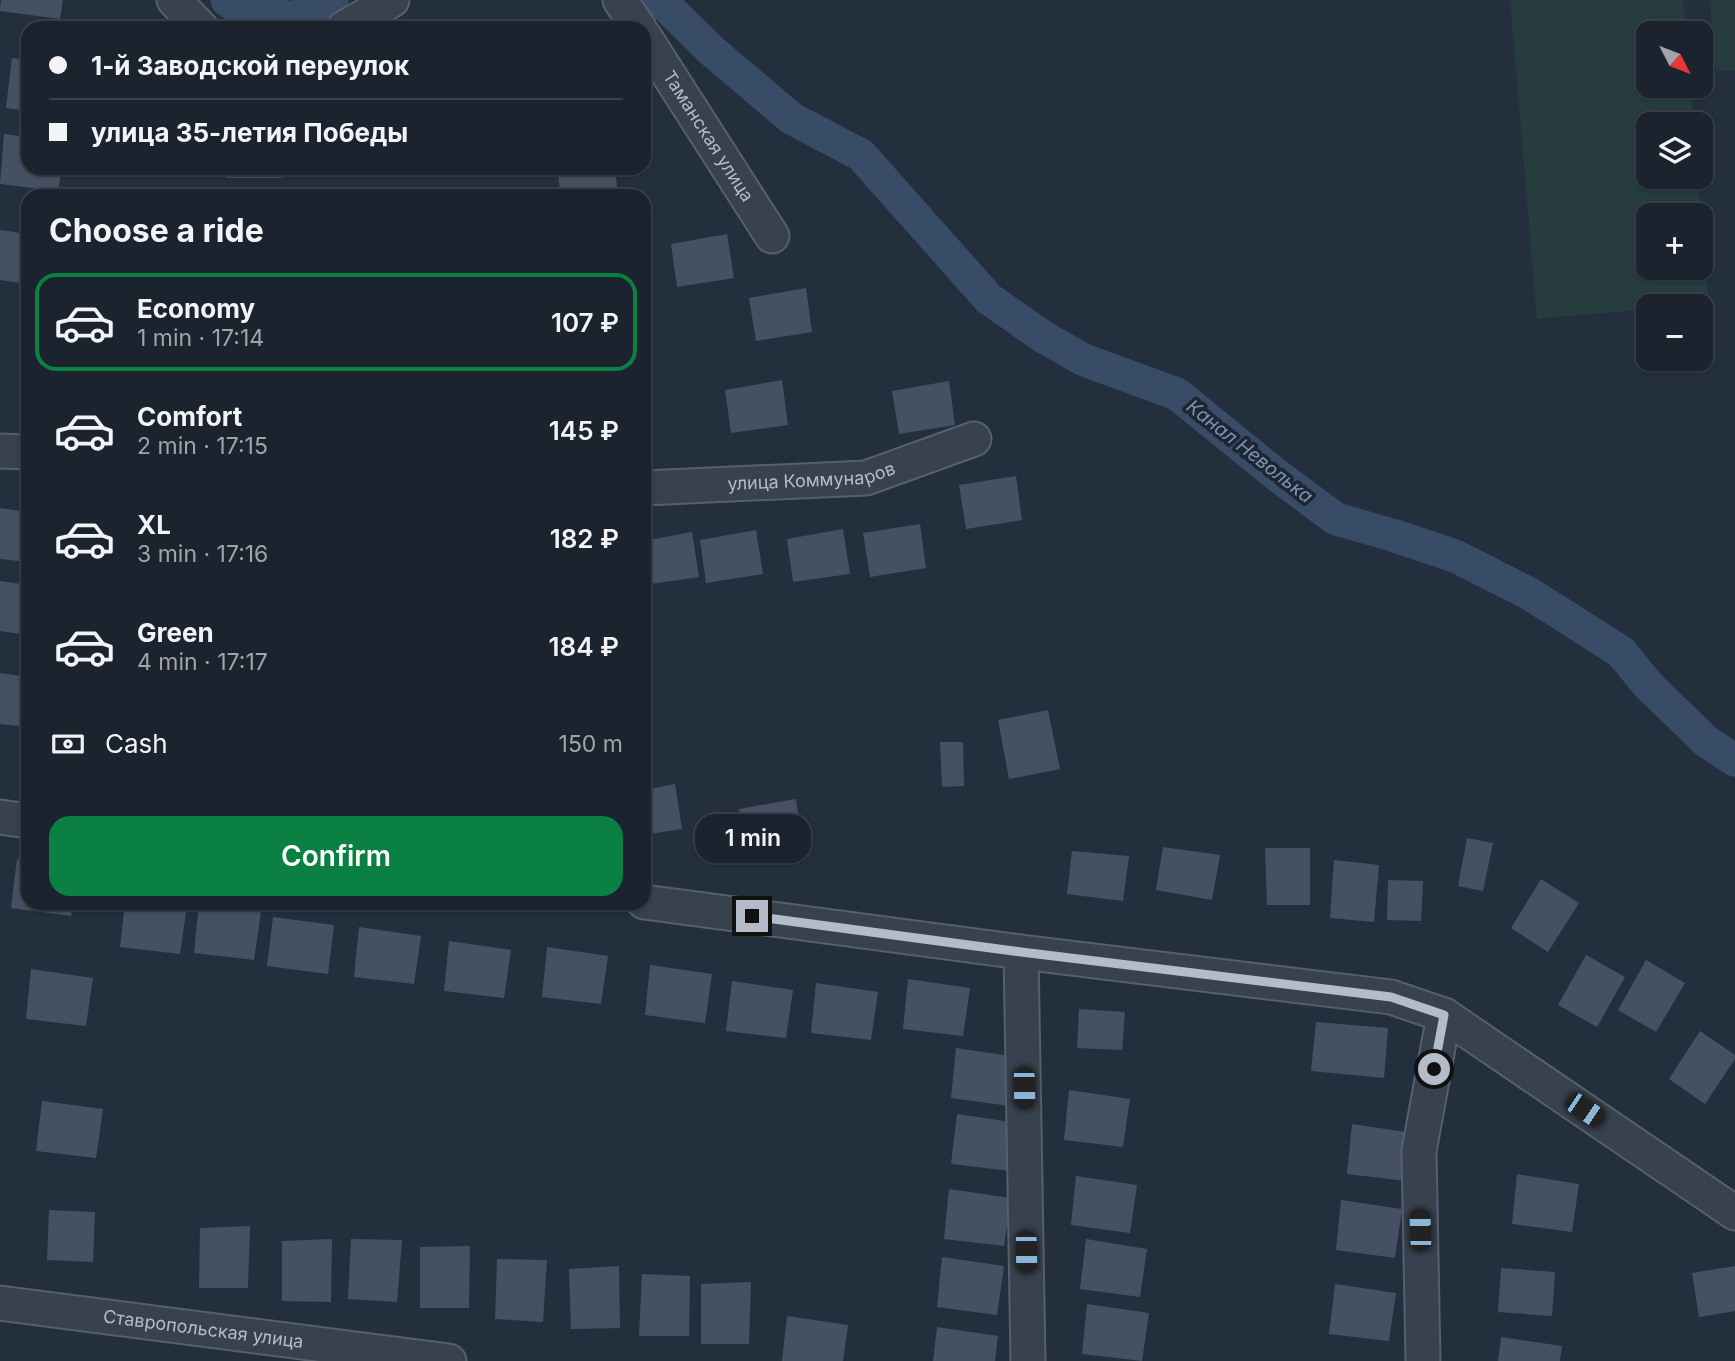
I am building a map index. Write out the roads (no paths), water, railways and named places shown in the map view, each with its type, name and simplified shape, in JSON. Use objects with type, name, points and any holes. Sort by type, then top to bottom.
[{"type":"street","points":[[174,0],[194,21]]},
{"type":"street","points":[[356,21],[392,0]]},
{"type":"street","points":[[620,0],[634,21]]},
{"type":"street","name":"Таманская улица","points":[[651,47],[772,236]]},
{"type":"street","name":"улица Коммунаров","points":[[651,488],[866,478],[974,439]]},
{"type":"street","points":[[0,450],[21,452]]},
{"type":"street","points":[[0,817],[21,820]]},
{"type":"street","points":[[651,903],[1391,997],[1444,1015],[1735,1213]]},
{"type":"street","points":[[1021,952],[1028,1361]]},
{"type":"street","points":[[1423,1361],[1419,1151],[1444,1015]]},
{"type":"street","name":"Ставропольская улица","points":[[0,1303],[449,1361]]},
{"type":"waterway","name":"Канал Неволька","points":[[227,0],[239,8],[293,18],[332,0]]},
{"type":"waterway","name":"Канал Неволька","points":[[660,0],[711,50],[791,118],[861,155],[989,299],[1045,338],[1084,360],[1177,394],[1336,519],[1455,556],[1530,594],[1621,652],[1648,685],[1707,742],[1735,760]]}]
